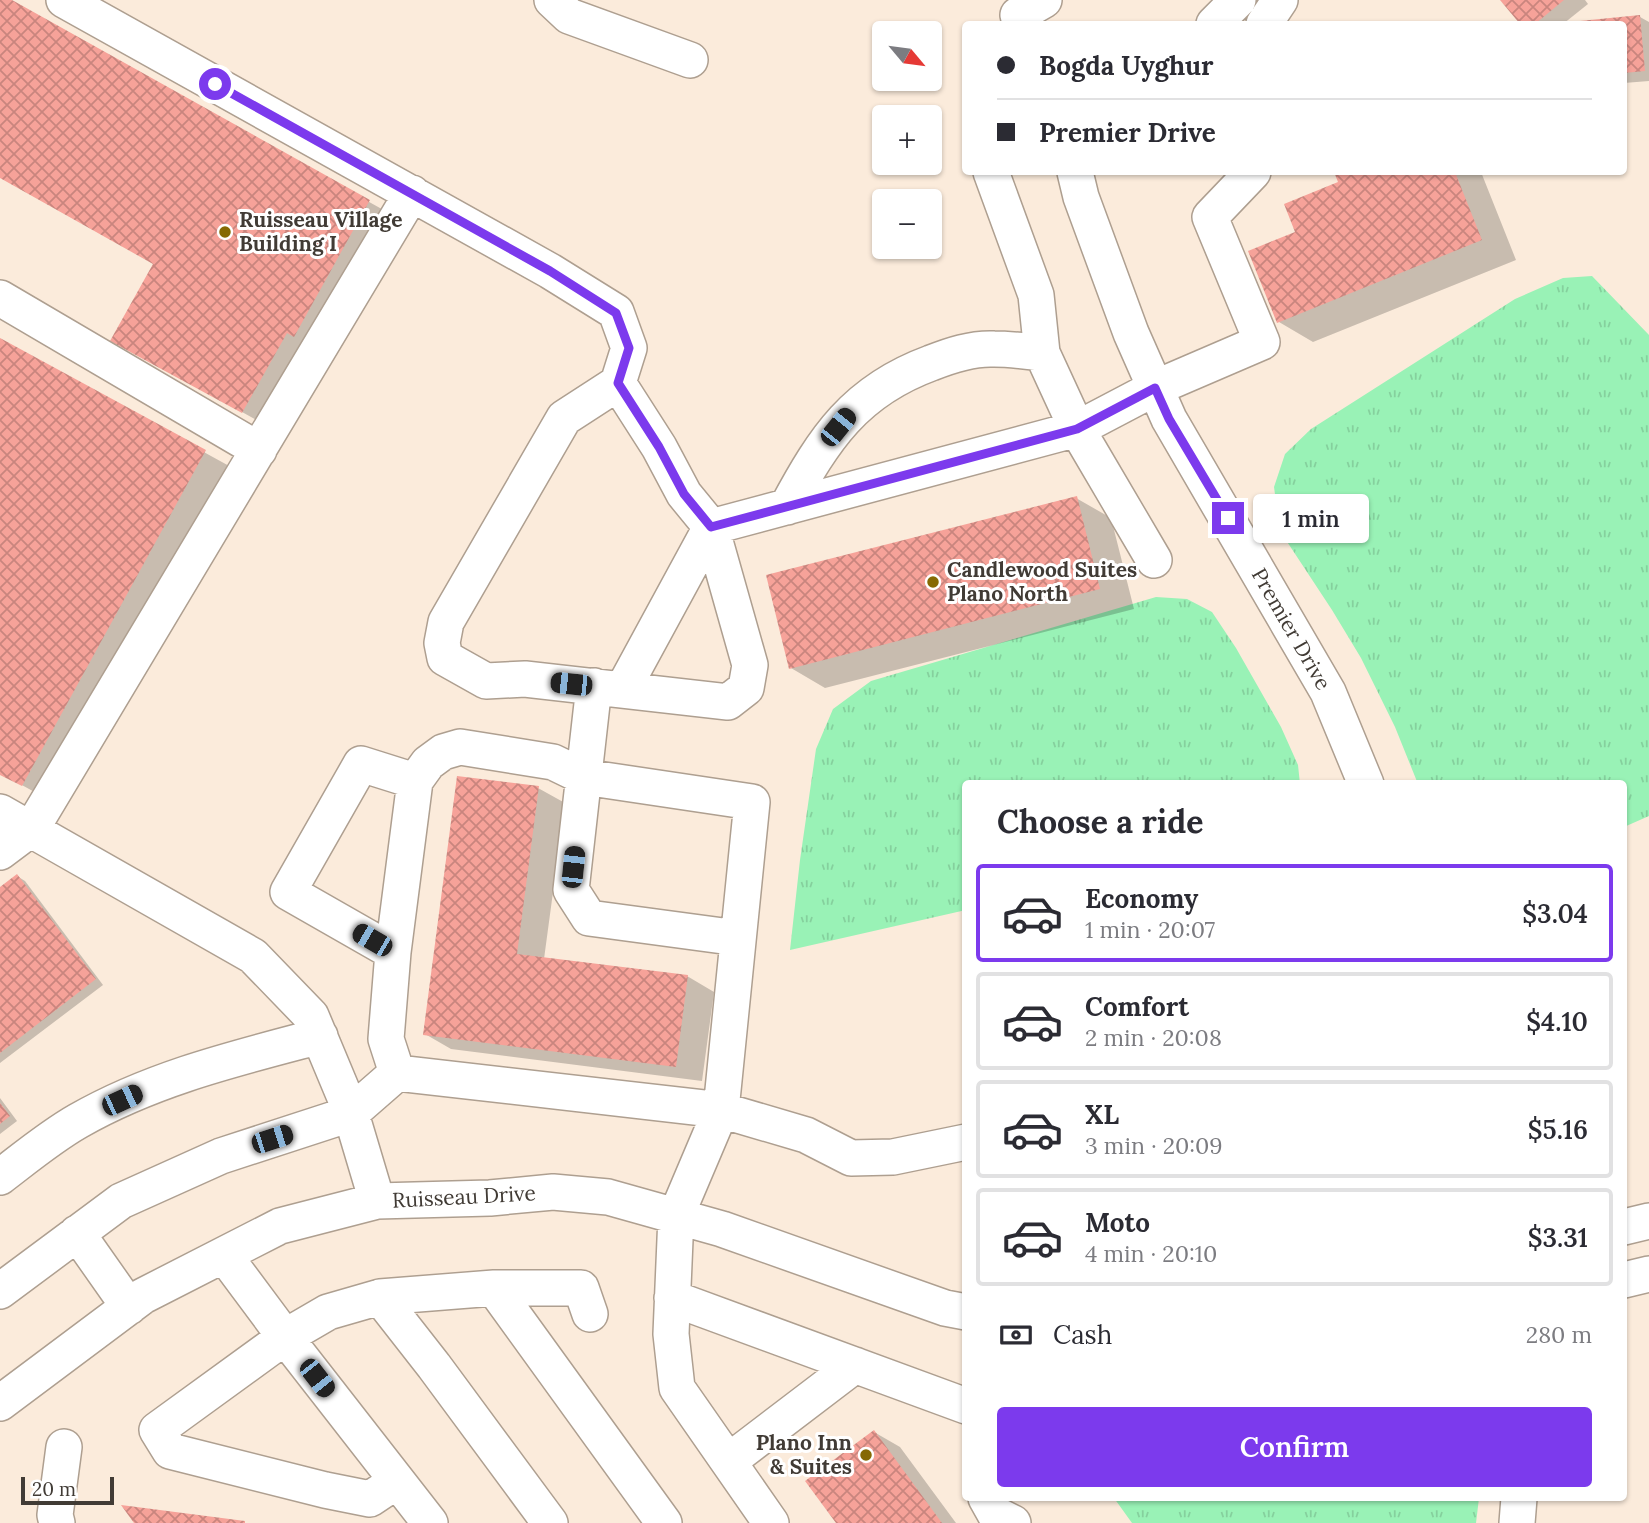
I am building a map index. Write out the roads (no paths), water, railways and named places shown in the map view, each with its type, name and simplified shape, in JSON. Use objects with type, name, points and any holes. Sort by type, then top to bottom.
[{"type":"street","points":[[64,0],[550,271],[616,313],[629,348],[618,383],[564,418],[446,622],[442,643],[445,658],[486,681],[525,679],[728,702],[747,688],[750,665],[711,527],[684,494],[659,447],[618,383]]},
{"type":"street","points":[[552,0],[569,16],[690,60]]},
{"type":"street","points":[[1217,21],[1238,0]]},
{"type":"street","points":[[1266,21],[1280,0]]},
{"type":"street","points":[[992,175],[1036,295],[1042,353],[1077,429],[1154,560]]},
{"type":"street","name":"Premier Drive","points":[[1076,175],[1126,321],[1169,419],[1328,692],[1364,780]]},
{"type":"street","points":[[738,938],[589,918],[571,890],[584,778],[609,688],[711,527],[1077,429],[1155,388],[1262,342],[1210,217],[1250,175]]},
{"type":"street","points":[[0,852],[32,828],[412,193]]},
{"type":"street","points":[[0,298],[258,450]]},
{"type":"street","points":[[787,507],[814,457],[851,412],[882,386],[954,354],[992,348],[1042,353]]},
{"type":"street","points":[[397,1073],[386,1039],[393,952],[415,781],[428,763],[443,752],[460,747],[552,762],[584,778],[752,802],[721,1110],[676,1216],[671,1334],[677,1388],[771,1523]]},
{"type":"street","points":[[393,952],[288,892],[361,764],[415,781]]},
{"type":"street","points":[[0,812],[253,956],[311,1016],[350,1114],[377,1201]]},
{"type":"street","points":[[0,1177],[78,1121],[165,1080],[320,1036]]},
{"type":"street","points":[[0,1291],[121,1201],[221,1156],[350,1114],[397,1073],[721,1110],[806,1135],[851,1157],[893,1157],[962,1143]]},
{"type":"street","name":"Ruisseau Drive","points":[[0,1403],[143,1296],[281,1226],[377,1201],[490,1198],[553,1192],[608,1197],[722,1229],[945,1308],[962,1311]]},
{"type":"street","points":[[1627,1226],[1649,1221]]},
{"type":"street","points":[[77,1233],[129,1307]]},
{"type":"street","points":[[225,1255],[285,1337],[430,1523]]},
{"type":"street","points":[[1627,1279],[1649,1274]]},
{"type":"street","points":[[397,1480],[370,1499],[325,1490],[170,1451],[157,1430],[285,1337],[328,1312],[380,1297],[494,1287],[580,1289],[590,1314]]},
{"type":"street","points":[[494,1287],[664,1523]]},
{"type":"street","points":[[380,1297],[550,1523]]},
{"type":"street","points":[[672,1298],[962,1405]]},
{"type":"street","points":[[729,1461],[855,1365]]},
{"type":"street","points":[[57,1523],[55,1515],[64,1447]]},
{"type":"street","points":[[988,1501],[995,1514],[1013,1523]]},
{"type":"street","points":[[1517,1523],[1519,1501]]},
{"type":"place","name":"Ruisseau Village Building I","points":[[225,232]]},
{"type":"place","name":"Candlewood Suites Plano North","points":[[933,582]]},
{"type":"place","name":"Plano Inn & Suites","points":[[866,1455]]}]
